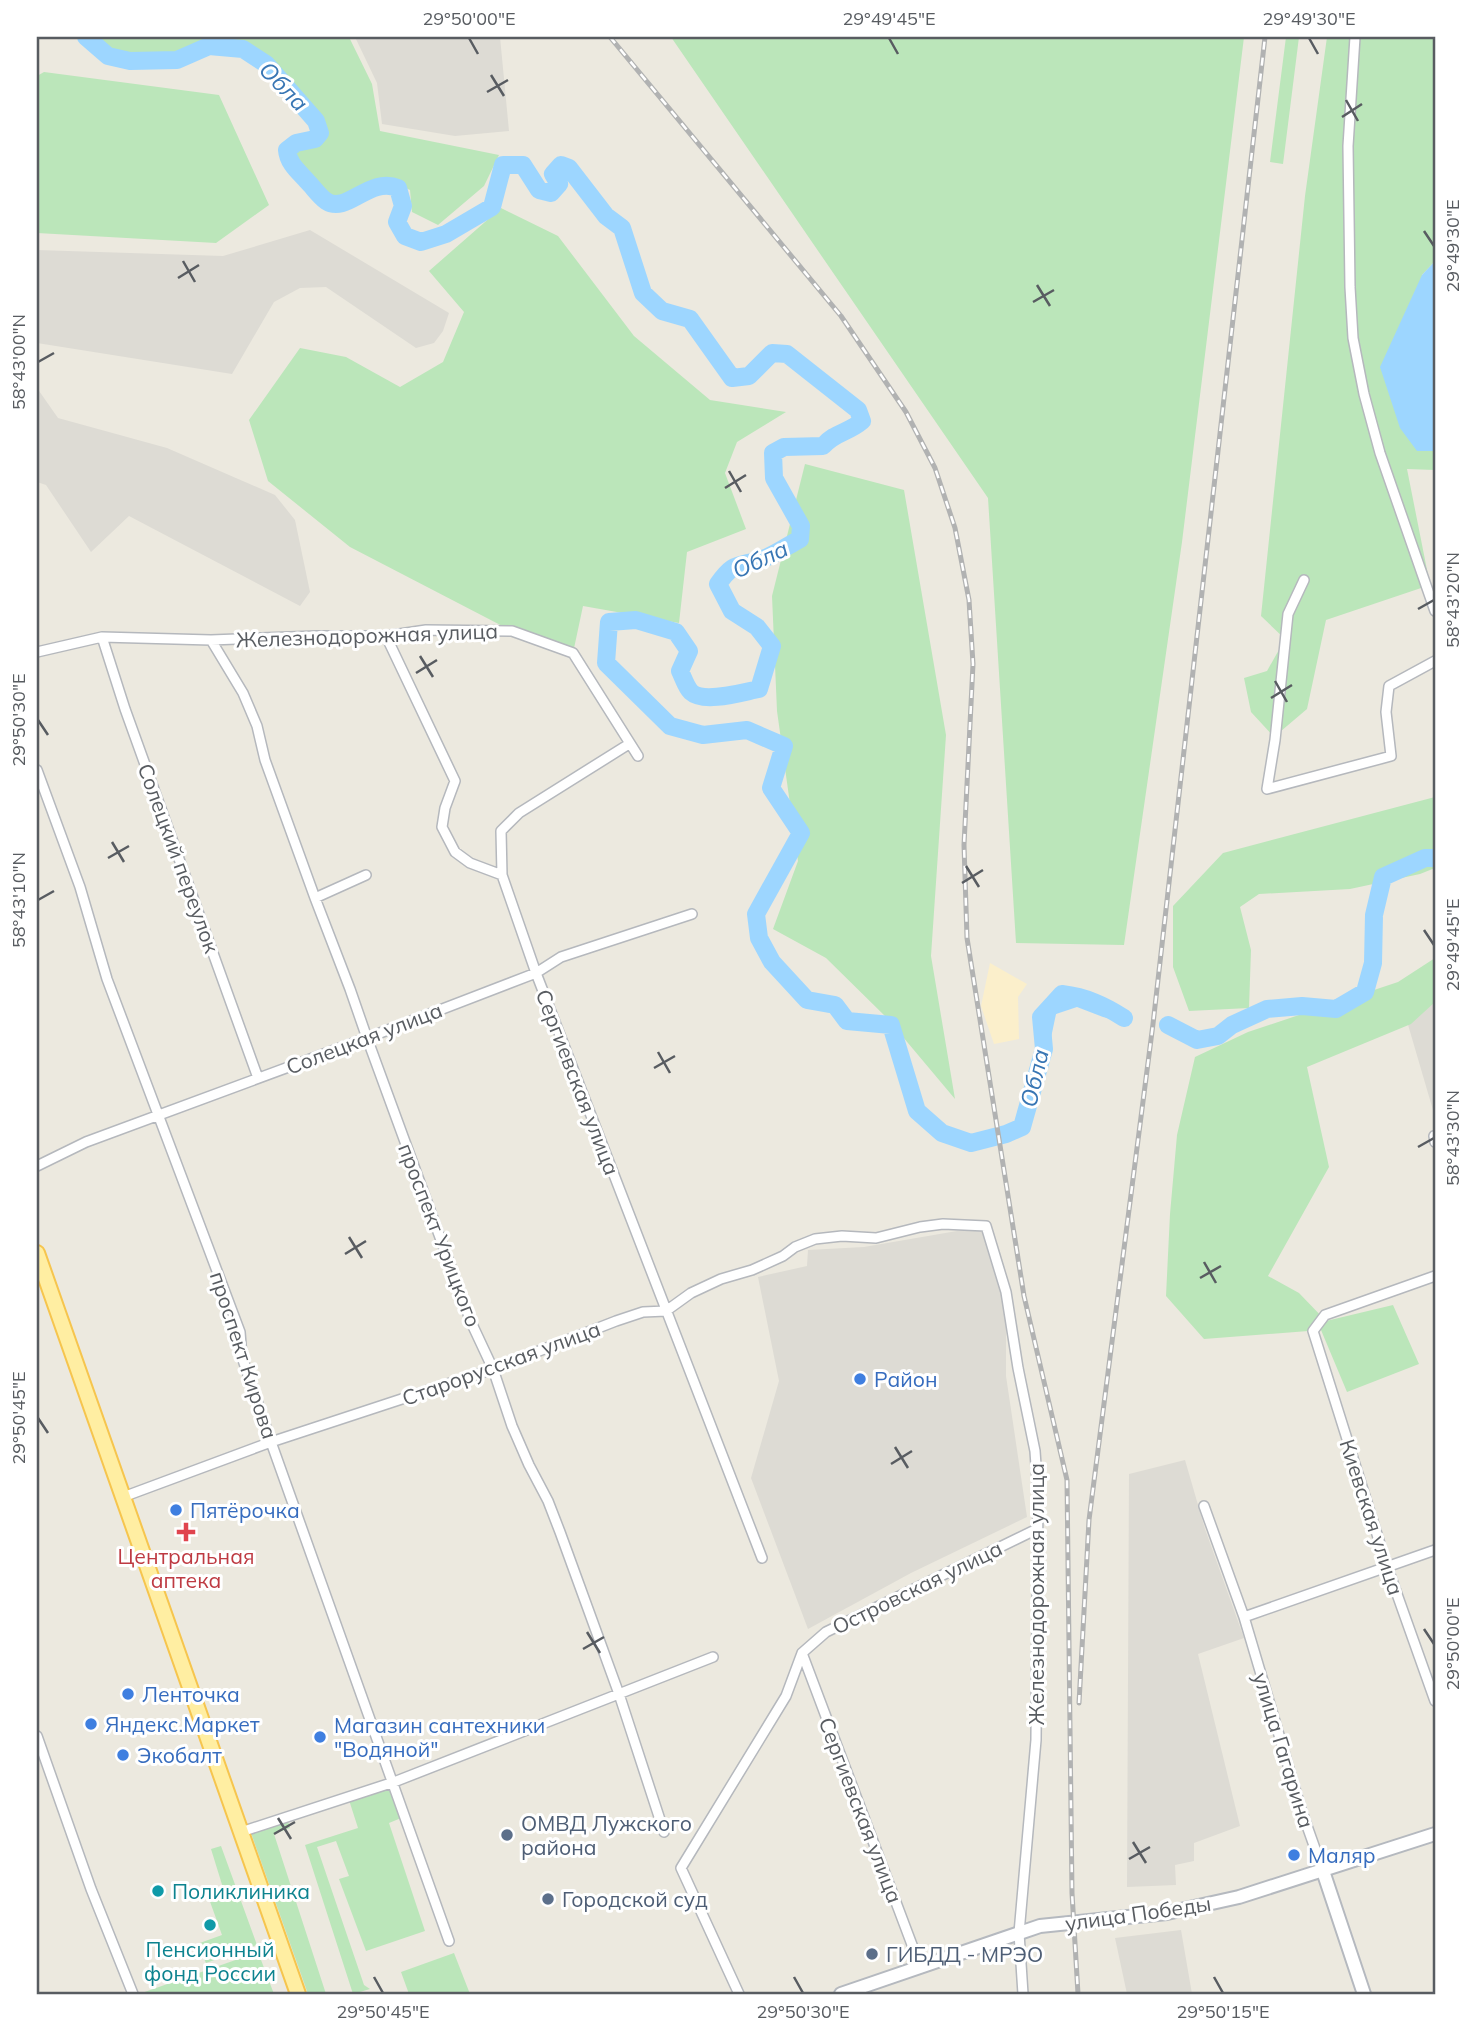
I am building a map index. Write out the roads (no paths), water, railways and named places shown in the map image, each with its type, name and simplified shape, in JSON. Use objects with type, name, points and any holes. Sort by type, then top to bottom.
[{"type":"main road","points":[[37,1253],[298,1994]]},
{"type":"street","points":[[1355,37],[1348,146],[1353,338],[1380,453],[1435,611]]},
{"type":"street","points":[[1304,580],[1288,614],[1275,740],[1267,789],[1391,756],[1386,712],[1389,686],[1435,660]]},
{"type":"street","name":"Железнодорожная улица","points":[[37,652],[102,637],[211,640],[386,636],[426,630],[512,631],[573,653],[638,756]]},
{"type":"street","points":[[386,636],[455,781],[445,808],[442,827],[455,852],[470,863],[502,875]]},
{"type":"street","name":"Солецкий переулок","points":[[102,637],[125,709],[258,1078]]},
{"type":"street","name":"проспект Урицкого","points":[[211,640],[243,693],[257,726],[265,760],[471,1322],[493,1369],[528,1465],[548,1500],[619,1695],[664,1832]]},
{"type":"street","name":"Сергиевская улица","points":[[629,744],[519,813],[501,831],[502,875],[536,973],[762,1558]]},
{"type":"street","name":"проспект Кирова","points":[[37,770],[80,887],[107,979],[240,1332],[243,1357],[271,1442],[449,1941]]},
{"type":"street","points":[[315,898],[366,875]]},
{"type":"street","name":"Солецкая улица","points":[[37,1166],[86,1142],[536,973],[561,957],[692,914]]},
{"type":"street","name":"Железнодорожная улица","points":[[876,1238],[943,1224],[986,1226],[1006,1292],[1035,1451],[1038,1494],[1036,1740],[1019,1933],[1023,1994]]},
{"type":"street","name":"Старорусская улица","points":[[123,1497],[271,1442],[493,1369],[643,1312],[666,1311],[691,1293],[721,1279],[752,1270],[783,1256],[795,1247],[815,1240],[842,1236],[876,1238]]},
{"type":"street","name":"Киевская улица","points":[[1435,1276],[1325,1315],[1313,1331],[1387,1566],[1435,1701]]},
{"type":"street","name":"улица Гагарина","points":[[1204,1506],[1244,1617],[1301,1810],[1364,1994]]},
{"type":"street","name":"Островская улица","points":[[802,1653],[826,1632],[1037,1529]]},
{"type":"street","points":[[1244,1617],[1435,1550]]},
{"type":"street","points":[[738,1994],[681,1868],[786,1696],[802,1653]]},
{"type":"street","name":"Сергиевская улица","points":[[802,1653],[920,1966]]},
{"type":"street","points":[[241,1832],[394,1782],[713,1657]]},
{"type":"street","points":[[37,1736],[133,1994]]},
{"type":"street","name":"улица Победы","points":[[841,1994],[1040,1926],[1167,1913],[1239,1896],[1435,1834]]},
{"type":"water","points":[[1435,261],[1435,451],[1417,451],[1400,428],[1380,367],[1422,275]]},
{"type":"water","points":[[1062,994],[1094,1002],[1124,1018],[1120,1021],[1077,1007],[1056,1014],[1038,1085],[1037,1105],[1027,1134],[1022,1127],[1044,1049],[1041,1017]]},
{"type":"waterway","name":"Обла","points":[[86,37],[108,56],[130,61],[177,60],[209,46],[243,49],[266,64],[316,121],[320,133],[315,139],[296,143],[287,150],[294,167],[318,194],[334,204],[350,200],[377,187],[398,188],[403,206],[397,222],[405,236],[421,242],[446,234],[492,207],[503,165],[523,165],[539,190],[551,193],[559,184],[553,174],[561,165],[569,168],[606,216],[622,228],[643,293],[662,311],[690,319],[732,378],[749,376],[772,353],[787,354],[858,410],[862,421],[823,446],[784,447],[773,453],[774,478],[801,526],[800,539],[765,558],[736,566],[718,584],[732,611],[757,627],[772,646],[759,689],[714,697],[691,692],[680,671],[689,651],[676,632],[636,620],[609,622],[606,663],[670,726],[703,735],[747,730],[784,746],[771,788],[801,833],[756,914],[759,938],[772,962],[807,1000],[835,1005],[847,1021],[891,1025],[917,1111],[942,1133],[971,1143],[1022,1127],[1044,1049],[1041,1017],[1062,994],[1094,1002],[1124,1018]]},
{"type":"waterway","name":"Обла","points":[[1168,1025],[1197,1040],[1218,1036],[1232,1025],[1267,1009],[1302,1006],[1336,1009],[1365,992],[1373,963],[1374,915],[1383,877],[1425,858],[1435,858]]},
{"type":"railway","points":[[610,37],[841,316],[906,412],[935,468],[955,528],[969,600],[973,664],[964,845],[967,938],[1024,1296],[1067,1480],[1072,1893],[1078,1994]]},
{"type":"railway","points":[[1079,1703],[1089,1520],[1153,1024],[1265,37]]},
{"type":"place","name":"Район","points":[[860,1379]]},
{"type":"place","name":"Пятёрочка","points":[[176,1510]]},
{"type":"place","name":"Центральная аптека","points":[[186,1532]]},
{"type":"place","name":"Ленточка","points":[[128,1694]]},
{"type":"place","name":"Яндекс.Маркет","points":[[91,1724]]},
{"type":"place","name":"Магазин сантехники \"Водяной\"","points":[[320,1737]]},
{"type":"place","name":"Экобалт","points":[[123,1755]]},
{"type":"place","name":"ОМВД Лужского района","points":[[507,1835]]},
{"type":"place","name":"Маляр","points":[[1294,1855]]},
{"type":"place","name":"Поликлиника","points":[[158,1891]]},
{"type":"place","name":"Городской суд","points":[[548,1899]]},
{"type":"place","name":"Пенсионный фонд России","points":[[210,1925]]},
{"type":"place","name":"ГИБДД - МРЭО","points":[[872,1954]]}]
